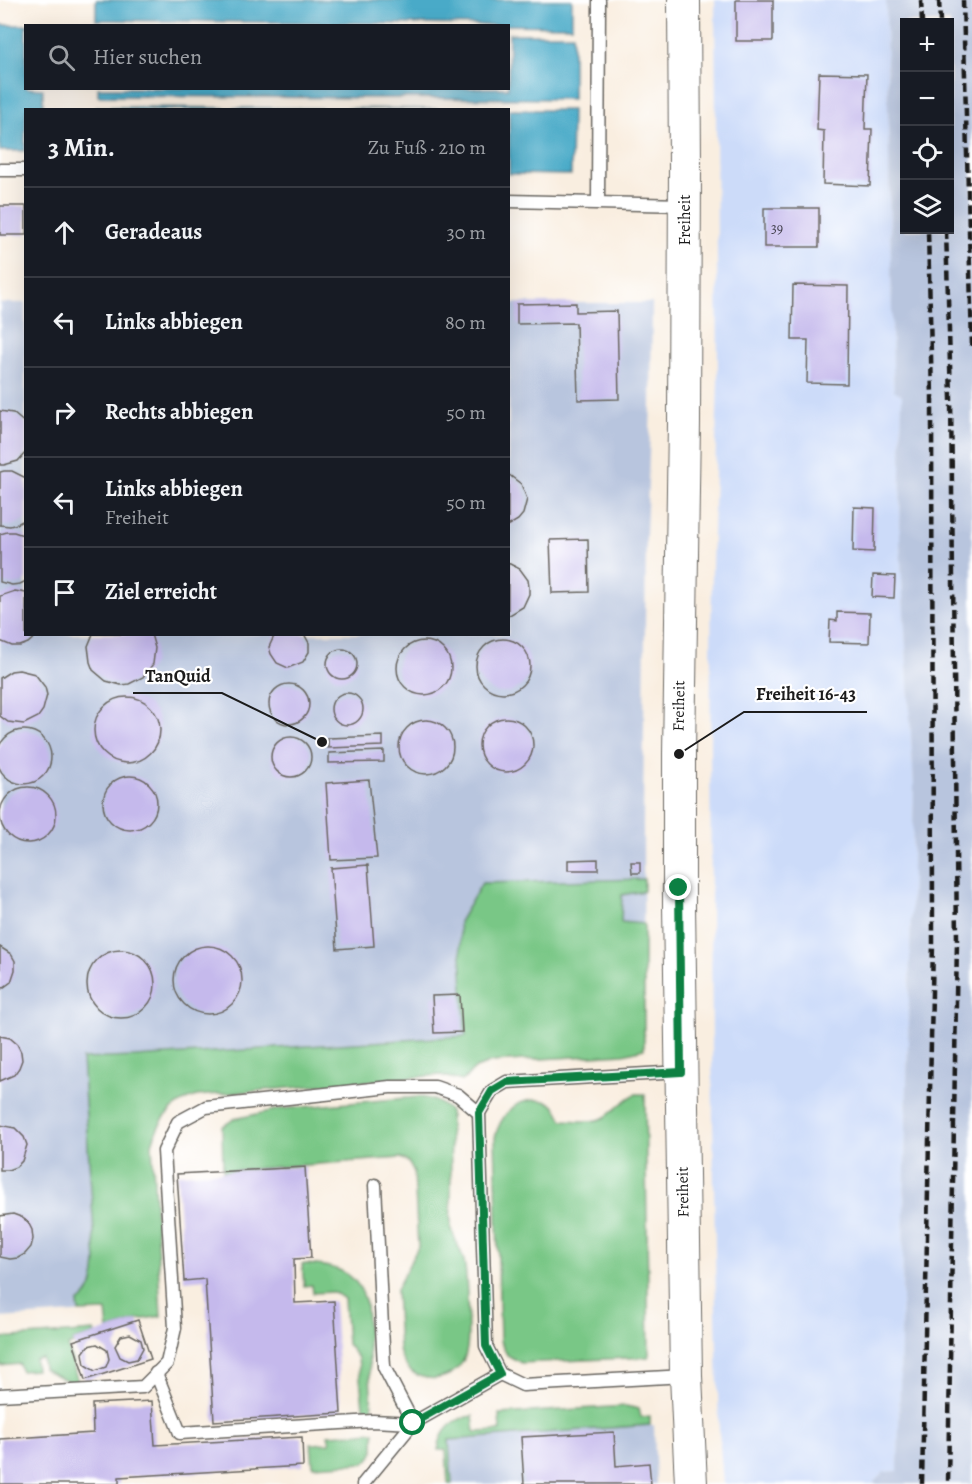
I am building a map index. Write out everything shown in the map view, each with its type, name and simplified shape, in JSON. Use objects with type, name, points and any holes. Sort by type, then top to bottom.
[{"type":"street","name":"Freiheit","points":[[684,0],[684,411],[679,754],[681,1072],[686,1376],[691,1484]]},
{"type":"lane","points":[[598,202],[599,0]]},
{"type":"lane","points":[[0,170],[24,171]]},
{"type":"lane","points":[[510,201],[685,205]]},
{"type":"lane","points":[[681,1072],[507,1082],[492,1091],[479,1113],[486,1346],[500,1374],[523,1385],[686,1376]]},
{"type":"lane","points":[[0,1395],[142,1386],[167,1363],[175,1328],[164,1151],[178,1122],[206,1107],[390,1087],[435,1087],[458,1095],[479,1113]]},
{"type":"lane","points":[[375,1185],[384,1367],[413,1423]]},
{"type":"lane","points":[[156,1373],[180,1433],[373,1421],[413,1423]]},
{"type":"lane","points":[[363,1484],[413,1423],[500,1374]]},
{"type":"shaded area","points":[[715,0],[886,0],[893,368],[894,389],[902,395],[900,542],[914,785],[898,1471],[884,1472],[874,1484],[723,1484],[719,1431],[716,1314],[710,746],[712,564],[718,382]]},
{"type":"shaded area","points":[[886,0],[972,0],[972,1484],[874,1484],[884,1472],[898,1471],[914,785],[900,542],[902,395],[894,390]]},
{"type":"shaded area","points":[[0,303],[24,303],[24,636],[510,636],[510,303],[652,303],[646,535],[643,825],[644,1024],[135,1057],[148,1308],[0,1318]]},
{"type":"shaded area","points":[[654,1425],[656,1484],[452,1484],[449,1440]]},
{"type":"green space","points":[[644,879],[644,891],[622,895],[621,922],[644,924],[644,1049],[624,1054],[492,1062],[476,1068],[462,1081],[441,1075],[197,1096],[188,1099],[174,1108],[163,1120],[152,1144],[161,1316],[138,1320],[108,1330],[106,1311],[79,1312],[78,1303],[87,1295],[92,1285],[96,1261],[82,1059],[466,1036],[459,922],[482,883]]},
{"type":"green space","points":[[636,1094],[645,1094],[649,1357],[521,1363],[507,1355],[500,1341],[495,1137],[497,1130],[513,1107],[526,1101],[541,1100],[550,1103],[563,1120],[590,1121],[605,1117]]},
{"type":"green space","points":[[418,1097],[436,1101],[450,1111],[451,1226],[464,1261],[467,1290],[468,1341],[463,1361],[455,1371],[433,1378],[422,1377],[411,1371],[403,1362],[399,1349],[396,1290],[418,1247],[414,1172],[408,1162],[401,1158],[223,1171],[222,1127],[234,1119],[280,1109]]},
{"type":"green space","points":[[302,1264],[324,1266],[343,1272],[357,1284],[362,1293],[366,1304],[372,1409],[363,1407],[358,1358],[347,1344],[344,1299],[334,1292],[313,1293],[312,1285],[304,1286]]},
{"type":"green space","points":[[94,1331],[95,1334],[73,1341],[73,1344],[68,1346],[79,1386],[43,1369],[42,1358],[35,1359],[36,1370],[21,1371],[20,1364],[0,1366],[0,1338]]},
{"type":"green space","points":[[626,1406],[639,1409],[641,1417],[650,1416],[650,1425],[449,1440],[452,1484],[448,1484],[446,1450],[438,1450],[439,1443],[449,1426],[460,1419],[473,1416],[475,1432],[500,1431],[499,1414]]},
{"type":"green space","points":[[374,1432],[373,1453],[364,1463],[313,1466],[311,1444],[330,1443],[328,1435]]},
{"type":"water","points":[[96,0],[572,0],[572,26],[96,20]]},
{"type":"water","points":[[0,25],[24,25],[24,90],[43,90],[43,108],[24,108],[24,151],[0,151]]},
{"type":"water","points":[[510,34],[573,34],[573,99],[98,96],[98,90],[510,90]]},
{"type":"water","points":[[97,107],[287,108],[97,108]]},
{"type":"water","points":[[510,110],[572,110],[571,175],[510,174]]},
{"type":"building","points":[[736,0],[773,0],[773,41],[736,41]]},
{"type":"building","points":[[819,73],[867,74],[865,129],[872,129],[870,186],[823,184],[824,131],[817,130]]},
{"type":"building","points":[[0,206],[24,206],[24,235],[0,235]]},
{"type":"building","points":[[764,208],[819,208],[819,247],[764,247]]},
{"type":"building","points":[[793,285],[848,286],[847,384],[807,383],[808,340],[792,340]]},
{"type":"building","points":[[576,303],[576,312],[617,311],[619,399],[578,400],[576,323],[517,324],[517,304]]},
{"type":"building","points":[[0,411],[13,413],[24,422],[24,454],[18,461],[0,465]]},
{"type":"building","points":[[12,471],[24,477],[24,520],[10,526],[0,525],[0,472]]},
{"type":"building","points":[[510,476],[521,484],[527,499],[523,514],[510,525]]},
{"type":"building","points":[[854,507],[875,508],[874,552],[853,551]]},
{"type":"building","points":[[14,532],[24,535],[24,582],[20,584],[0,582],[0,534]]},
{"type":"building","points":[[588,539],[589,592],[552,593],[550,540]]},
{"type":"building","points":[[510,564],[520,569],[528,580],[529,594],[523,607],[510,615]]},
{"type":"building","points":[[873,575],[895,576],[894,598],[872,597]]},
{"type":"building","points":[[15,591],[24,593],[24,636],[36,636],[28,643],[12,646],[0,641],[0,596]]},
{"type":"building","points":[[837,612],[870,613],[869,643],[829,642],[830,620],[837,621]]},
{"type":"building","points":[[92,636],[152,636],[155,648],[153,664],[143,677],[129,684],[121,685],[106,681],[93,670],[88,646]]},
{"type":"building","points":[[274,636],[305,636],[309,643],[309,652],[303,662],[288,668],[277,663],[269,647]]},
{"type":"building","points":[[498,639],[508,639],[518,643],[526,651],[530,666],[526,681],[518,689],[508,693],[498,693],[488,689],[480,681],[476,671],[476,661],[480,651],[488,643]]},
{"type":"building","points":[[419,641],[429,641],[439,645],[447,653],[451,668],[447,683],[439,691],[429,695],[419,695],[409,691],[401,683],[397,673],[397,663],[401,653],[409,645]]},
{"type":"building","points":[[342,649],[353,653],[357,664],[353,675],[342,679],[331,675],[327,664],[331,653]]},
{"type":"building","points":[[19,670],[35,674],[45,687],[47,695],[43,710],[38,717],[24,724],[8,722],[0,716],[0,678],[11,671]]},
{"type":"building","points":[[289,684],[303,690],[309,704],[303,718],[289,724],[275,718],[269,704],[275,690]]},
{"type":"building","points":[[347,693],[358,698],[363,709],[358,720],[347,725],[336,720],[331,709],[336,698]]},
{"type":"building","points":[[127,697],[139,700],[150,707],[157,718],[160,730],[157,742],[150,753],[139,760],[127,763],[115,760],[104,753],[97,742],[94,730],[97,718],[104,707],[115,700]]},
{"type":"building","points":[[501,718],[511,718],[521,722],[529,730],[533,745],[529,760],[521,768],[511,772],[501,772],[491,768],[483,760],[479,750],[479,740],[483,730],[491,722]]},
{"type":"building","points":[[421,720],[431,720],[441,724],[449,732],[453,747],[449,762],[441,770],[431,774],[421,774],[411,770],[403,762],[399,752],[399,742],[403,732],[411,724]]},
{"type":"building","points":[[19,731],[29,731],[39,735],[46,742],[50,752],[50,762],[46,772],[39,779],[29,783],[19,783],[9,779],[-1,764],[-1,750],[2,742],[9,735]]},
{"type":"building","points":[[383,736],[383,746],[328,748],[328,738]]},
{"type":"building","points":[[291,737],[305,743],[311,757],[305,771],[291,777],[277,771],[271,757],[277,743]]},
{"type":"building","points":[[384,751],[384,762],[329,763],[329,753]]},
{"type":"building","points":[[125,776],[135,776],[145,780],[153,788],[157,803],[153,818],[145,826],[135,830],[125,830],[115,826],[107,818],[103,808],[103,798],[107,788],[115,780]]},
{"type":"building","points":[[369,780],[377,858],[331,860],[326,783]]},
{"type":"building","points":[[28,787],[39,789],[48,795],[54,804],[56,815],[54,826],[48,835],[39,841],[28,843],[17,841],[8,835],[2,826],[0,815],[2,804],[8,795],[17,789]]},
{"type":"building","points":[[598,859],[598,870],[568,870],[568,860]]},
{"type":"building","points":[[631,862],[640,862],[640,873],[632,873]]},
{"type":"building","points":[[368,865],[374,946],[337,949],[331,868]]},
{"type":"building","points":[[208,946],[221,949],[232,956],[239,967],[242,980],[239,993],[232,1004],[221,1011],[208,1014],[195,1011],[184,1004],[177,993],[174,980],[177,967],[184,956],[195,949]]},
{"type":"building","points":[[0,947],[11,954],[15,961],[15,970],[11,982],[0,990]]},
{"type":"building","points":[[121,950],[134,953],[145,960],[152,971],[155,984],[152,997],[145,1008],[134,1015],[121,1018],[108,1015],[97,1008],[90,997],[87,984],[90,971],[97,960],[108,953]]},
{"type":"building","points":[[460,995],[462,1032],[434,1033],[432,996]]},
{"type":"building","points":[[0,1036],[10,1038],[17,1044],[22,1060],[14,1075],[0,1081]]},
{"type":"building","points":[[0,1125],[15,1128],[24,1137],[27,1145],[22,1161],[16,1167],[8,1170],[0,1170]]},
{"type":"building","points":[[305,1167],[311,1258],[294,1259],[295,1303],[334,1301],[341,1413],[214,1421],[205,1279],[184,1281],[177,1174]]},
{"type":"building","points":[[13,1214],[28,1222],[33,1239],[31,1247],[25,1254],[10,1259],[0,1257],[0,1216]]},
{"type":"building","points":[[138,1320],[151,1359],[85,1380],[73,1341]],"holes":[[[130,1334],[141,1340],[143,1348],[137,1359],[128,1361],[120,1357],[115,1346],[121,1336]],[[97,1344],[107,1350],[109,1359],[106,1367],[95,1371],[85,1365],[83,1353],[88,1346]]]},
{"type":"building","points":[[152,1401],[155,1445],[302,1437],[303,1466],[119,1477],[119,1484],[0,1484],[0,1439],[93,1433],[92,1404]]},
{"type":"building","points":[[614,1432],[616,1466],[649,1463],[651,1484],[524,1484],[521,1437]]},
{"type":"railway","points":[[921,0],[922,18]]},
{"type":"railway","points":[[939,0],[940,18]]},
{"type":"railway","points":[[963,0],[972,346]]},
{"type":"railway","points":[[922,1484],[933,943],[932,397],[928,234]]},
{"type":"railway","points":[[946,234],[951,398],[957,940],[948,1484]]},
{"type":"place","name":"TanQuid","points":[[322,742]]},
{"type":"place","name":"Freiheit 16-43","points":[[679,754]]},
{"type":"route","points":[[413,1423],[500,1374],[486,1346],[479,1113],[492,1091],[507,1082],[681,1072],[679,888]]}]
